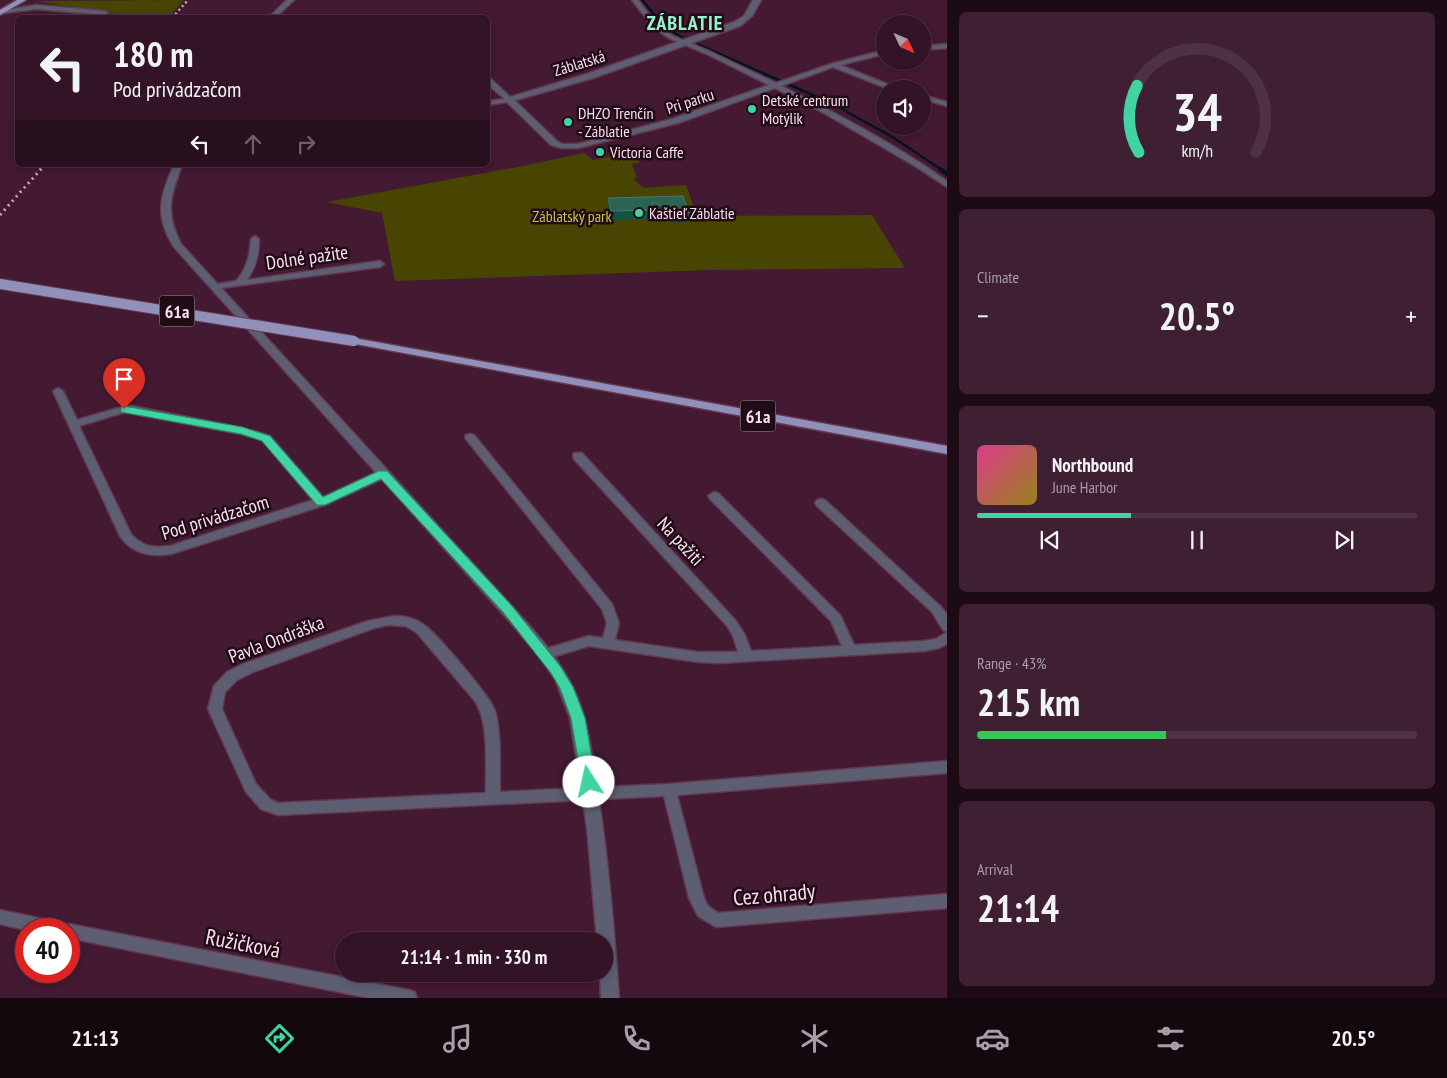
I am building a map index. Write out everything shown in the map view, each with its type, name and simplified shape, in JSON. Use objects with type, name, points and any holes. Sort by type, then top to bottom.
[{"type":"main road","points":[[2,12],[22,0]]},
{"type":"main road","name":"61a","points":[[0,284],[354,341],[947,450]]},
{"type":"street","points":[[22,0],[36,7]]},
{"type":"street","points":[[274,15],[291,0]]},
{"type":"street","points":[[634,0],[655,26],[672,38],[778,86],[835,116],[944,180]]},
{"type":"street","name":"Záblatská","points":[[509,100],[590,76],[744,21],[757,0]]},
{"type":"street","points":[[2,12],[36,7],[105,13]]},
{"type":"street","points":[[931,47],[947,46]]},
{"type":"street","name":"Pri parku","points":[[509,100],[554,143],[569,147],[675,121],[778,86],[833,64],[876,54]]},
{"type":"street","points":[[833,64],[876,81]]},
{"type":"street","points":[[490,83],[509,100]]},
{"type":"street","points":[[931,99],[947,104]]},
{"type":"street","points":[[490,103],[509,100]]},
{"type":"street","points":[[177,167],[164,199],[167,226],[177,245],[383,474],[508,609],[545,654],[566,687],[578,718],[598,846],[610,998]]},
{"type":"street","name":"Dolné pažite","points":[[239,284],[249,273],[255,257],[255,239]]},
{"type":"street","name":"Dolné pažite","points":[[215,287],[380,264]]},
{"type":"street","name":"Pod privádzačom","points":[[58,391],[126,536],[132,544],[147,551],[172,550],[321,502],[383,474]]},
{"type":"street","points":[[74,424],[124,409],[253,433],[272,443],[321,502]]},
{"type":"street","points":[[470,437],[608,607],[613,623],[608,643]]},
{"type":"street","name":"Na pažiti","points":[[578,456],[732,625],[739,635],[746,656]]},
{"type":"street","points":[[714,496],[836,618],[850,650]]},
{"type":"street","points":[[821,503],[936,609],[944,619],[947,627]]},
{"type":"street","name":"Pavla Ondráška","points":[[493,798],[492,725],[485,703],[428,635],[420,627],[405,620],[388,620],[372,624],[248,668],[232,676],[219,690],[215,709],[251,788],[266,805],[278,809],[292,809],[590,793]]},
{"type":"street","points":[[545,654],[582,642],[608,643],[698,657],[746,656],[939,644],[947,637]]},
{"type":"street","points":[[590,793],[669,790],[947,767]]},
{"type":"street","name":"Cez ohrady","points":[[669,790],[697,898],[703,911],[716,920],[947,901]]},
{"type":"street","points":[[0,917],[15,920]]},
{"type":"street","name":"Ružičková","points":[[80,933],[410,998]]},
{"type":"green space","points":[[184,0],[171,15],[115,14],[36,1]]},
{"type":"green space","name":"Záblatský park","points":[[584,153],[593,160],[622,154],[641,162],[632,164],[637,178],[633,179],[644,188],[686,185],[697,216],[872,215],[905,268],[710,270],[395,281],[382,213],[327,202]]},
{"type":"building","points":[[683,196],[689,213],[678,213],[652,202],[654,210],[611,211],[608,198]]},
{"type":"waterway","points":[[642,0],[664,26],[684,39]]},
{"type":"waterway","points":[[697,44],[833,104],[894,138],[942,170]]},
{"type":"waterway","points":[[940,169],[947,174]]},
{"type":"railway","points":[[175,15],[188,0]]},
{"type":"railway","points":[[0,215],[41,169]]},
{"type":"place","name":"Detské centrum Motýlik","points":[[752,109]]},
{"type":"place","name":"DHZO Trenčín - Záblatie","points":[[568,122]]},
{"type":"place","name":"Victoria Caffe","points":[[600,152]]},
{"type":"place","name":"Kaštieľ Záblatie","points":[[639,213]]},
{"type":"district","name":"ZÁBLATIE","points":[[685,23]]},
{"type":"route","points":[[124,409],[253,433],[266,438],[321,502],[383,474],[508,609],[535,640],[556,669],[566,687],[578,718],[589,782]]}]
